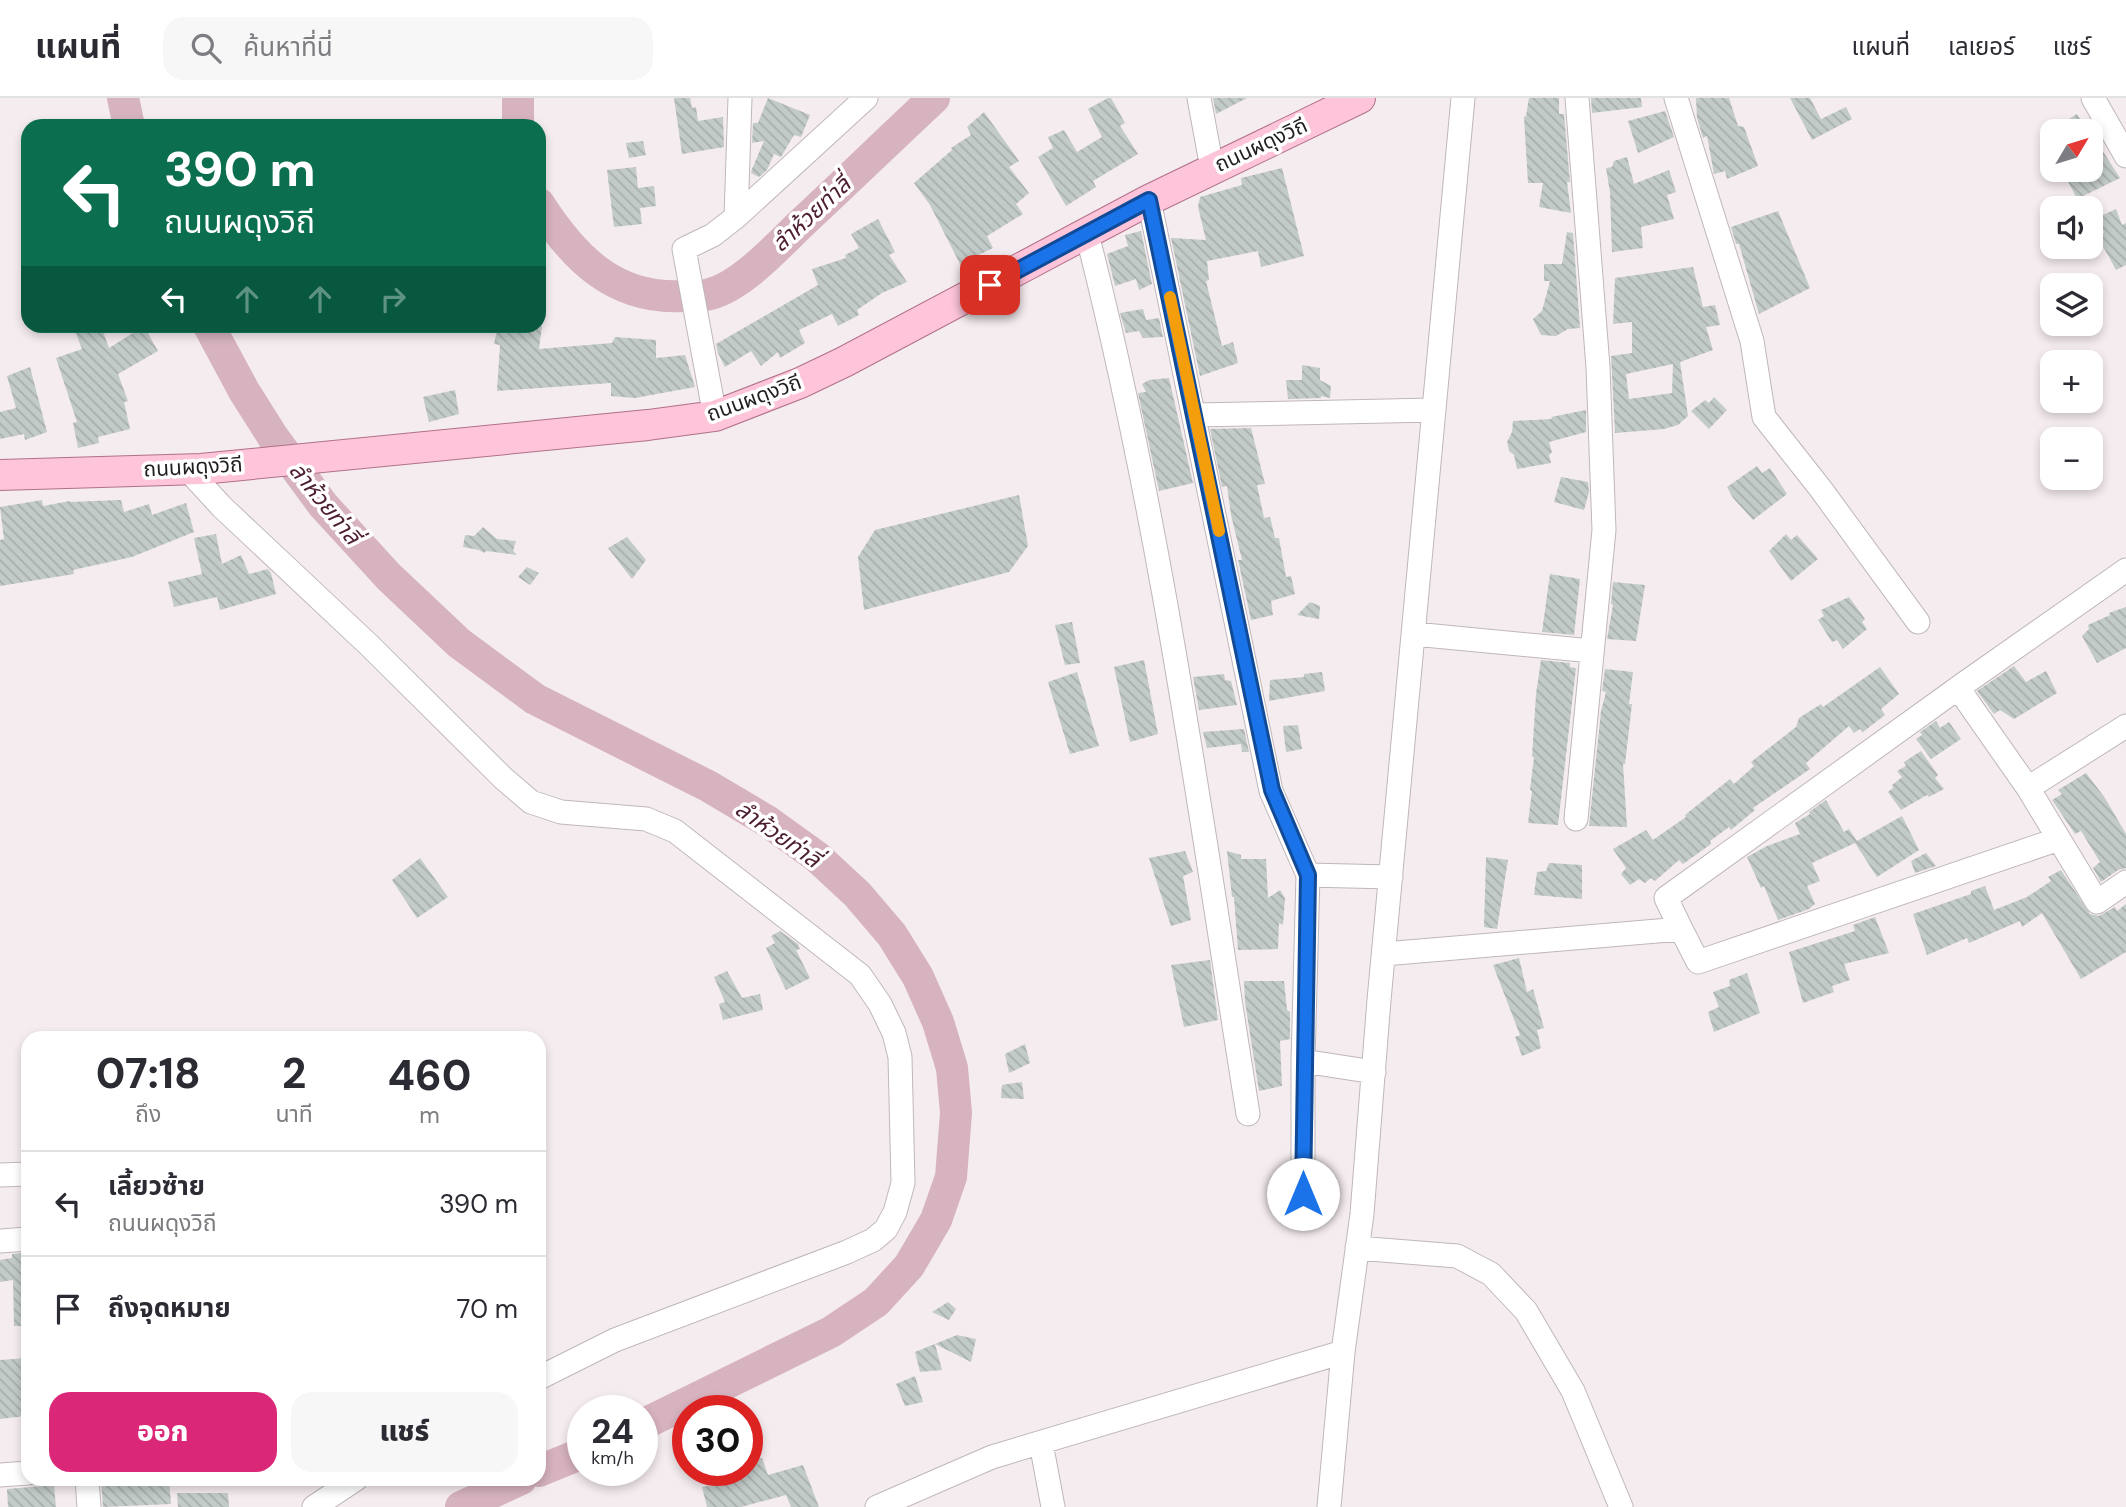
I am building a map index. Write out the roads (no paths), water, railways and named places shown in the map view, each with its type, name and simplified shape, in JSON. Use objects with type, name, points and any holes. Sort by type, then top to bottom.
[{"type":"main road","name":"ถนนผดุงวิถี","points":[[0,475],[194,469],[394,449],[713,403],[800,383],[845,362],[1149,200],[1360,98]]},
{"type":"street","points":[[736,217],[740,98]]},
{"type":"street","points":[[713,403],[684,249],[713,235],[736,217],[866,98]]},
{"type":"street","points":[[1199,98],[1212,168]]},
{"type":"street","points":[[1329,1507],[1374,1072],[1463,98]]},
{"type":"street","points":[[1576,819],[1604,517],[1598,367],[1577,98]]},
{"type":"street","points":[[1676,98],[1752,341],[1765,417],[1918,622]]},
{"type":"street","points":[[2094,98],[2126,156]]},
{"type":"street","points":[[1149,200],[1272,790],[1308,875],[1303,1060],[1303,1211]]},
{"type":"street","points":[[1087,234],[1108,316],[1148,511],[1204,830],[1248,1114]]},
{"type":"street","points":[[1195,415],[1433,411]]},
{"type":"street","points":[[194,469],[222,507],[531,802],[561,812],[646,819],[675,831],[860,975],[880,1004],[894,1033],[900,1057],[903,1183],[895,1212],[886,1229],[873,1240],[847,1252],[615,1340],[546,1374]]},
{"type":"street","points":[[2059,839],[1698,962],[1666,898],[2126,570]]},
{"type":"street","points":[[1414,634],[1592,652]]},
{"type":"street","points":[[1958,688],[2028,788],[2097,902],[2126,882]]},
{"type":"street","points":[[2028,788],[2126,726]]},
{"type":"street","points":[[1308,875],[1391,877]]},
{"type":"street","points":[[1384,954],[1681,929]]},
{"type":"street","points":[[1303,1060],[1374,1072]]},
{"type":"street","points":[[0,1175],[21,1174]]},
{"type":"street","points":[[0,1241],[21,1240]]},
{"type":"street","points":[[1357,1248],[1457,1256],[1491,1274],[1526,1311],[1573,1391],[1621,1507]]},
{"type":"street","points":[[877,1507],[992,1457],[1343,1352]]},
{"type":"street","points":[[1041,1443],[1053,1507]]},
{"type":"street","points":[[0,1475],[21,1474]]},
{"type":"street","points":[[88,1486],[89,1507]]},
{"type":"street","points":[[314,1507],[346,1486]]},
{"type":"waterway","name":"ลำห้วยท่าลี่","points":[[123,98],[128,119]]},
{"type":"waterway","name":"ลำห้วยท่าลี่","points":[[518,98],[518,119]]},
{"type":"waterway","name":"ลำห้วยท่าลี่","points":[[546,214],[581,257],[616,283],[636,291],[658,295],[707,295],[736,282],[761,262],[934,98]]},
{"type":"waterway","name":"ลำห้วยท่าลี่","points":[[213,333],[273,437],[323,505],[389,577],[459,643],[535,699],[708,786],[767,821],[817,857],[857,894],[892,935],[918,977],[938,1022],[952,1068],[956,1113],[951,1177],[936,1220],[909,1266],[876,1302],[831,1332],[658,1417]]},
{"type":"waterway","name":"ลำห้วยท่าลี่","points":[[546,1468],[567,1460]]},
{"type":"waterway","name":"ลำห้วยท่าลี่","points":[[461,1507],[506,1486]]}]
